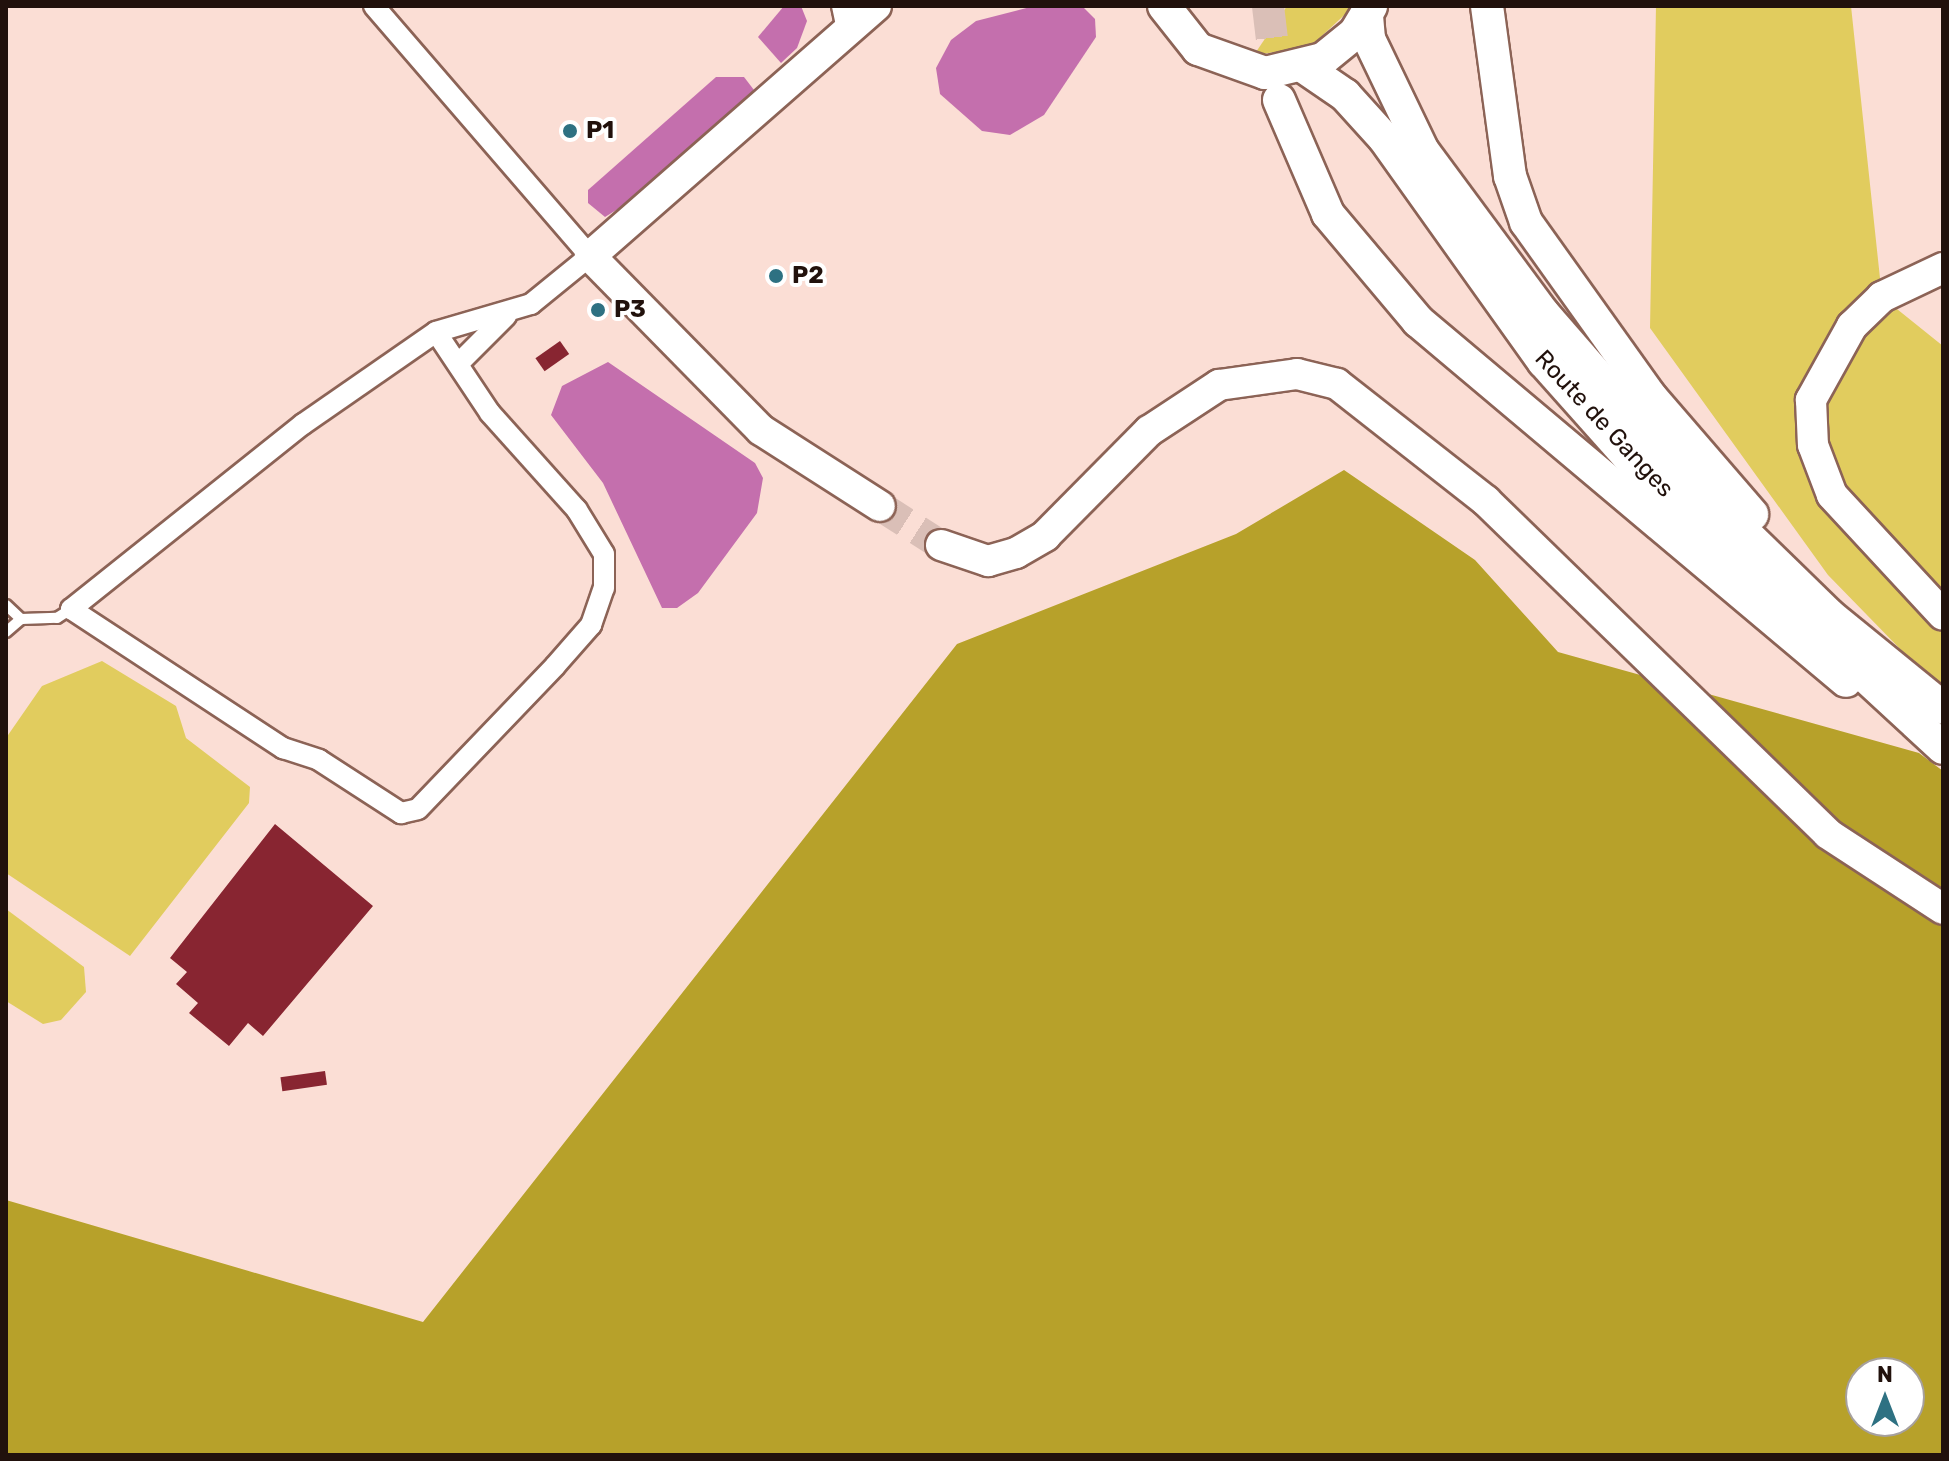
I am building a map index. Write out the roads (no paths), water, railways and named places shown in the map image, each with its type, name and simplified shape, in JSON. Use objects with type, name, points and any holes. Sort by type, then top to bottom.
[{"type":"main road","points":[[1164,6],[1180,32],[1218,62],[1265,73],[1304,67],[1340,48],[1369,11]]},
{"type":"main road","points":[[1487,6],[1510,176],[1526,222],[1651,397],[1829,615]]},
{"type":"main road","name":"Route de Ganges","points":[[1369,11],[1369,39],[1423,151],[1543,313],[1677,467],[1829,615],[1943,708]]},
{"type":"main road","name":"Route de Ganges","points":[[1304,67],[1345,95],[1384,138],[1544,362],[1634,463],[1940,746]]},
{"type":"main road","points":[[1279,100],[1328,214],[1418,321],[1808,655],[1940,746]]},
{"type":"street","points":[[374,6],[590,256],[761,430],[880,506]]},
{"type":"street","points":[[460,362],[506,316],[590,256],[844,18],[876,6]]},
{"type":"street","points":[[1943,268],[1882,297],[1852,326],[1811,400],[1813,445],[1832,495],[1943,615]]},
{"type":"street","points":[[436,332],[460,362],[490,413],[577,510],[604,554],[604,588],[591,625],[418,809],[401,813],[319,760],[283,748],[71,609],[303,424],[436,332],[460,321],[506,316]]},
{"type":"street","points":[[941,545],[988,561],[1016,553],[1045,536],[1149,431],[1219,385],[1297,374],[1337,384],[1486,501],[1828,834],[1943,909]]},
{"type":"lane","points":[[6,605],[21,619]]},
{"type":"lane","points":[[6,632],[21,619],[57,618],[71,609]]},
{"type":"tunnel","points":[[1268,6],[1279,98]]},
{"type":"tunnel","points":[[880,506],[941,545]]},
{"type":"place","name":"P1","points":[[570,131]]},
{"type":"place","name":"P2","points":[[776,276]]},
{"type":"place","name":"P3","points":[[598,310]]}]
